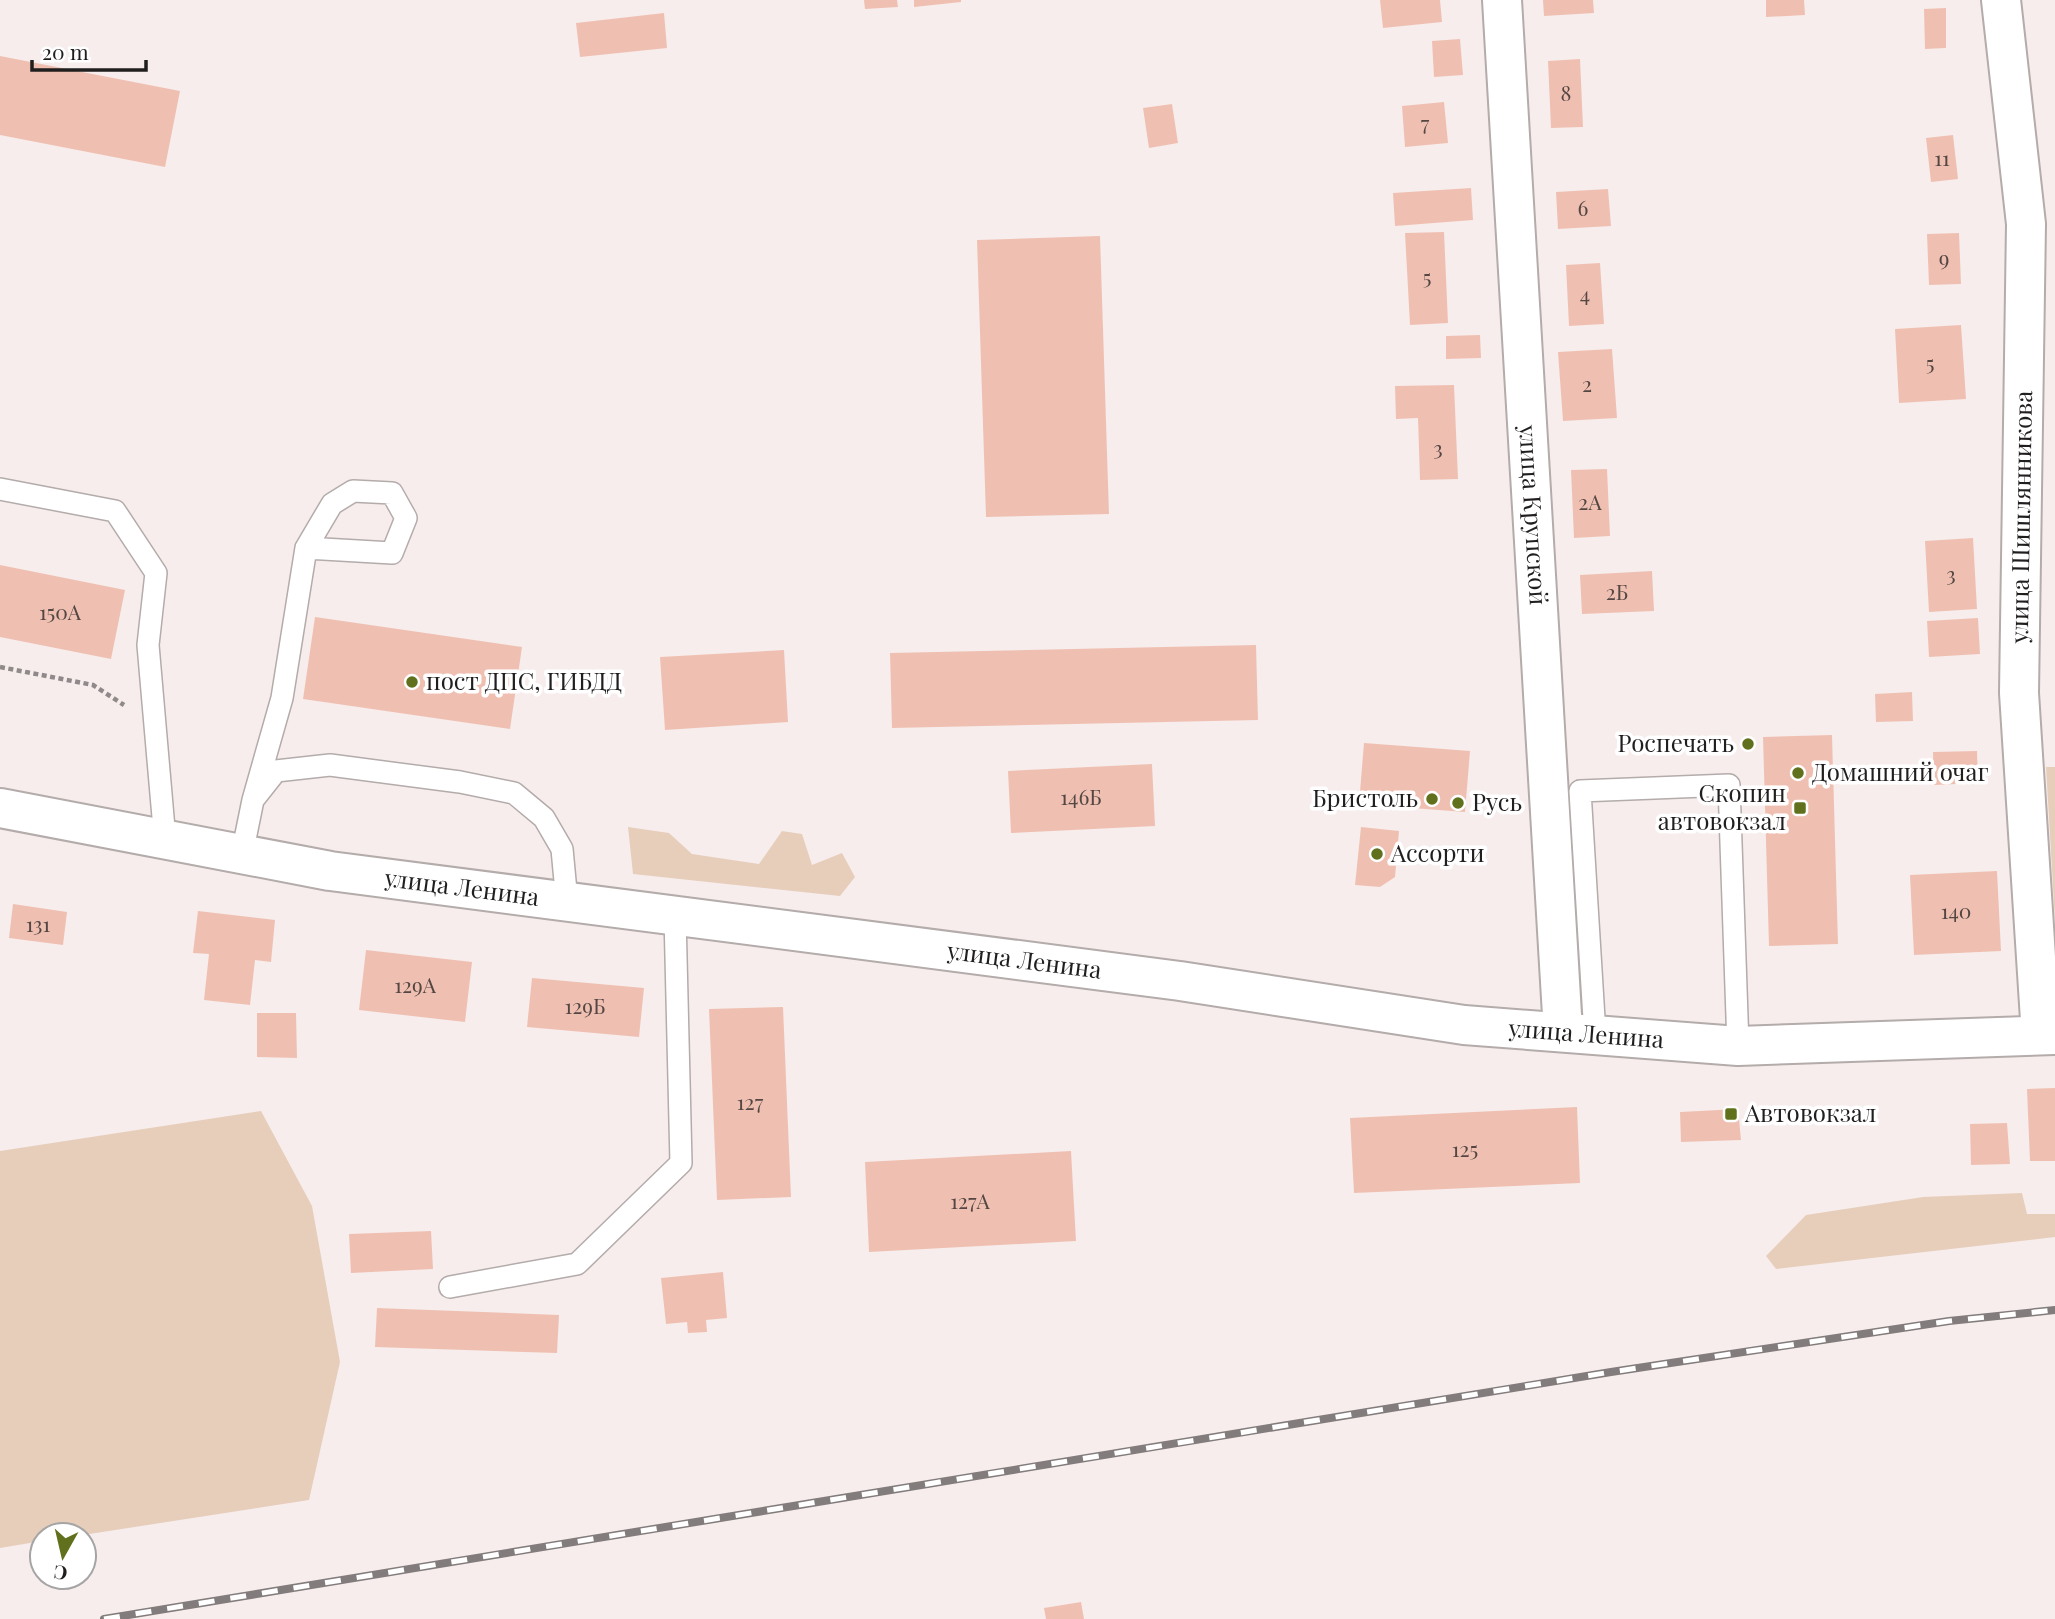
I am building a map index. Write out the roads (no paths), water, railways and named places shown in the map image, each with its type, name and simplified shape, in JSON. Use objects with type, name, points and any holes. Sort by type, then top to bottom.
[{"type":"street","name":"улица Крупской","points":[[1502,0],[1579,1033]]},
{"type":"street","name":"улица Шишлянникова","points":[[2001,0],[2026,224],[2019,693],[2048,1035]]},
{"type":"street","name":"улица Ленина","points":[[0,808],[330,871],[1180,981],[1464,1025],[1738,1046],[2048,1035]]},
{"type":"lane","points":[[0,489],[115,511],[156,573],[148,645],[165,839]]},
{"type":"lane","points":[[242,854],[253,800],[282,698],[306,548],[332,504],[353,491],[392,493],[406,519],[392,553],[306,548]]},
{"type":"lane","points":[[253,800],[276,771],[330,765],[460,782],[514,793],[544,818],[562,849],[567,902]]},
{"type":"lane","points":[[1579,1033],[1580,791],[1729,785],[1738,1046]]},
{"type":"lane","points":[[450,1287],[577,1264],[681,1163],[674,916]]},
{"type":"railway","points":[[104,1619],[1611,1372],[1949,1321],[2055,1310]]},
{"type":"place","name":"пост ДПС, ГИБДД","points":[[412,682]]},
{"type":"place","name":"Роспечать","points":[[1748,744]]},
{"type":"place","name":"Домашний очаг","points":[[1798,773]]},
{"type":"place","name":"Бристоль","points":[[1432,799]]},
{"type":"place","name":"Русь","points":[[1458,803]]},
{"type":"place","name":"Скопин автовокзал","points":[[1800,808]]},
{"type":"place","name":"Ассорти","points":[[1377,854]]},
{"type":"place","name":"Автовокзал","points":[[1731,1114]]}]
